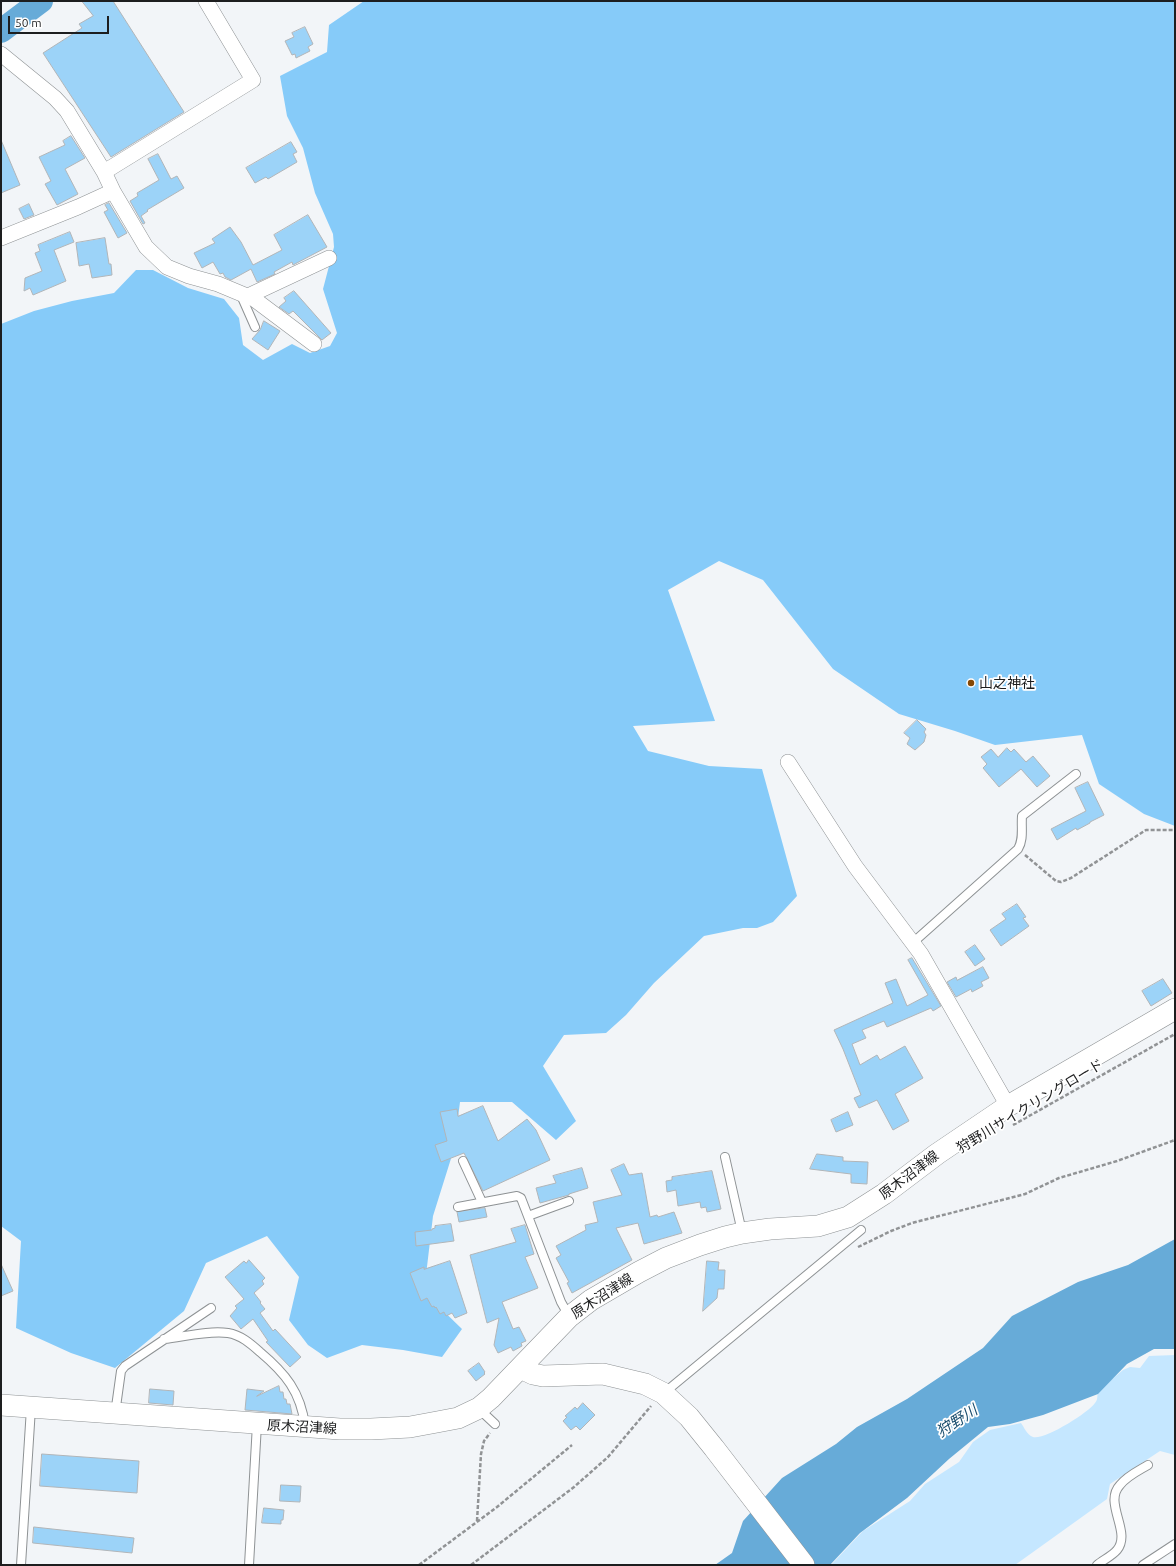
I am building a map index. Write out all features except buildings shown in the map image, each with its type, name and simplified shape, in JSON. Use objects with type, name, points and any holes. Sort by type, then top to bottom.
[{"type":"main road","name":"原木沼津線","points":[[1,1405],[340,1429],[410,1427],[458,1418],[479,1408],[491,1398],[569,1317],[591,1300],[612,1287],[666,1258],[700,1245],[742,1233],[818,1226],[848,1217],[884,1194],[937,1154],[1009,1116],[1175,1009]]},
{"type":"main road","points":[[521,1368],[533,1374],[543,1376],[603,1374],[646,1384],[662,1398],[689,1417],[804,1565]]},
{"type":"street","points":[[104,172],[253,80],[206,1]]},
{"type":"street","points":[[1,54],[62,105],[83,134],[113,191],[146,247],[167,267],[254,298],[314,344]]},
{"type":"street","points":[[1,238],[78,207],[113,191]]},
{"type":"street","points":[[244,294],[329,258]]},
{"type":"street","points":[[788,762],[855,866],[921,954],[1009,1116]]},
{"type":"lane","points":[[244,294],[256,328]]},
{"type":"lane","points":[[916,946],[917,939],[1018,849],[1022,842],[1022,816],[1076,774]]},
{"type":"lane","points":[[725,1157],[742,1233]]},
{"type":"lane","points":[[463,1161],[482,1202]]},
{"type":"lane","points":[[458,1207],[517,1196],[521,1198],[561,1302],[569,1317]]},
{"type":"lane","points":[[528,1216],[569,1201]]},
{"type":"lane","points":[[662,1398],[861,1230]]},
{"type":"lane","points":[[115,1414],[121,1371],[125,1366],[211,1308]]},
{"type":"lane","points":[[164,1339],[229,1333],[248,1342],[283,1373],[297,1394],[303,1409],[305,1426]]},
{"type":"lane","points":[[21,1565],[31,1407]]},
{"type":"lane","points":[[479,1408],[495,1424]]},
{"type":"lane","points":[[249,1565],[257,1424]]},
{"type":"lane","points":[[1097,1565],[1117,1550],[1121,1541],[1114,1498],[1116,1489],[1128,1477],[1148,1465]]},
{"type":"lane","points":[[1143,1565],[1175,1544]]},
{"type":"path","points":[[1018,849],[1056,881],[1061,882],[1071,878],[1146,830],[1175,830]]},
{"type":"path","name":"狩野川サイクリングロード","points":[[1009,1116],[1175,1034]]},
{"type":"path","points":[[856,1249],[891,1231],[912,1223],[1025,1194],[1059,1178],[1117,1161],[1175,1140]]},
{"type":"path","points":[[471,1565],[574,1487],[597,1467],[627,1436],[642,1415],[662,1398]]},
{"type":"path","points":[[477,1522],[481,1454],[484,1441],[495,1424]]},
{"type":"path","points":[[419,1565],[477,1522],[572,1445]]},
{"type":"shaded area","points":[[364,1],[1175,1],[1175,826],[1144,814],[1099,784],[1082,735],[995,745],[899,714],[833,669],[763,580],[719,561],[668,590],[715,721],[633,726],[648,751],[709,766],[762,769],[797,896],[773,922],[757,928],[743,928],[704,936],[654,983],[626,1015],[606,1033],[564,1035],[543,1066],[576,1121],[556,1140],[512,1102],[460,1102],[454,1149],[433,1216],[424,1292],[462,1329],[442,1357],[362,1345],[327,1358],[308,1345],[289,1320],[299,1277],[267,1236],[206,1263],[184,1311],[115,1368],[71,1353],[16,1328],[21,1241],[1,1226],[1,324],[34,311],[72,301],[114,293],[136,270],[153,270],[188,288],[224,299],[239,318],[243,345],[263,360],[292,344],[310,353],[330,346],[337,333],[323,289],[334,247],[333,234],[315,193],[303,148],[287,116],[280,76],[327,52],[329,25]]},
{"type":"shaded area","points":[[1175,1355],[1175,1455],[1160,1451],[1110,1484],[1107,1499],[1015,1565],[831,1565],[863,1531],[910,1501],[925,1484],[959,1462],[973,1442],[990,1430],[1021,1423],[1027,1433],[1033,1437],[1039,1437],[1047,1434],[1066,1425],[1084,1413],[1097,1401],[1098,1391],[1123,1370],[1130,1367],[1140,1368],[1149,1356]]},
{"type":"water","name":"狩野川","points":[[1175,1239],[1175,1349],[1154,1349],[1127,1364],[1098,1394],[1043,1415],[1010,1424],[988,1427],[949,1459],[907,1498],[860,1533],[830,1565],[715,1565],[732,1553],[743,1521],[782,1478],[836,1444],[857,1427],[907,1399],[983,1348],[1012,1316],[1078,1282],[1128,1265]]},
{"type":"waterway","points":[[1,31],[41,1]]},
{"type":"place","name":"山之神社","points":[[971,683]]}]
